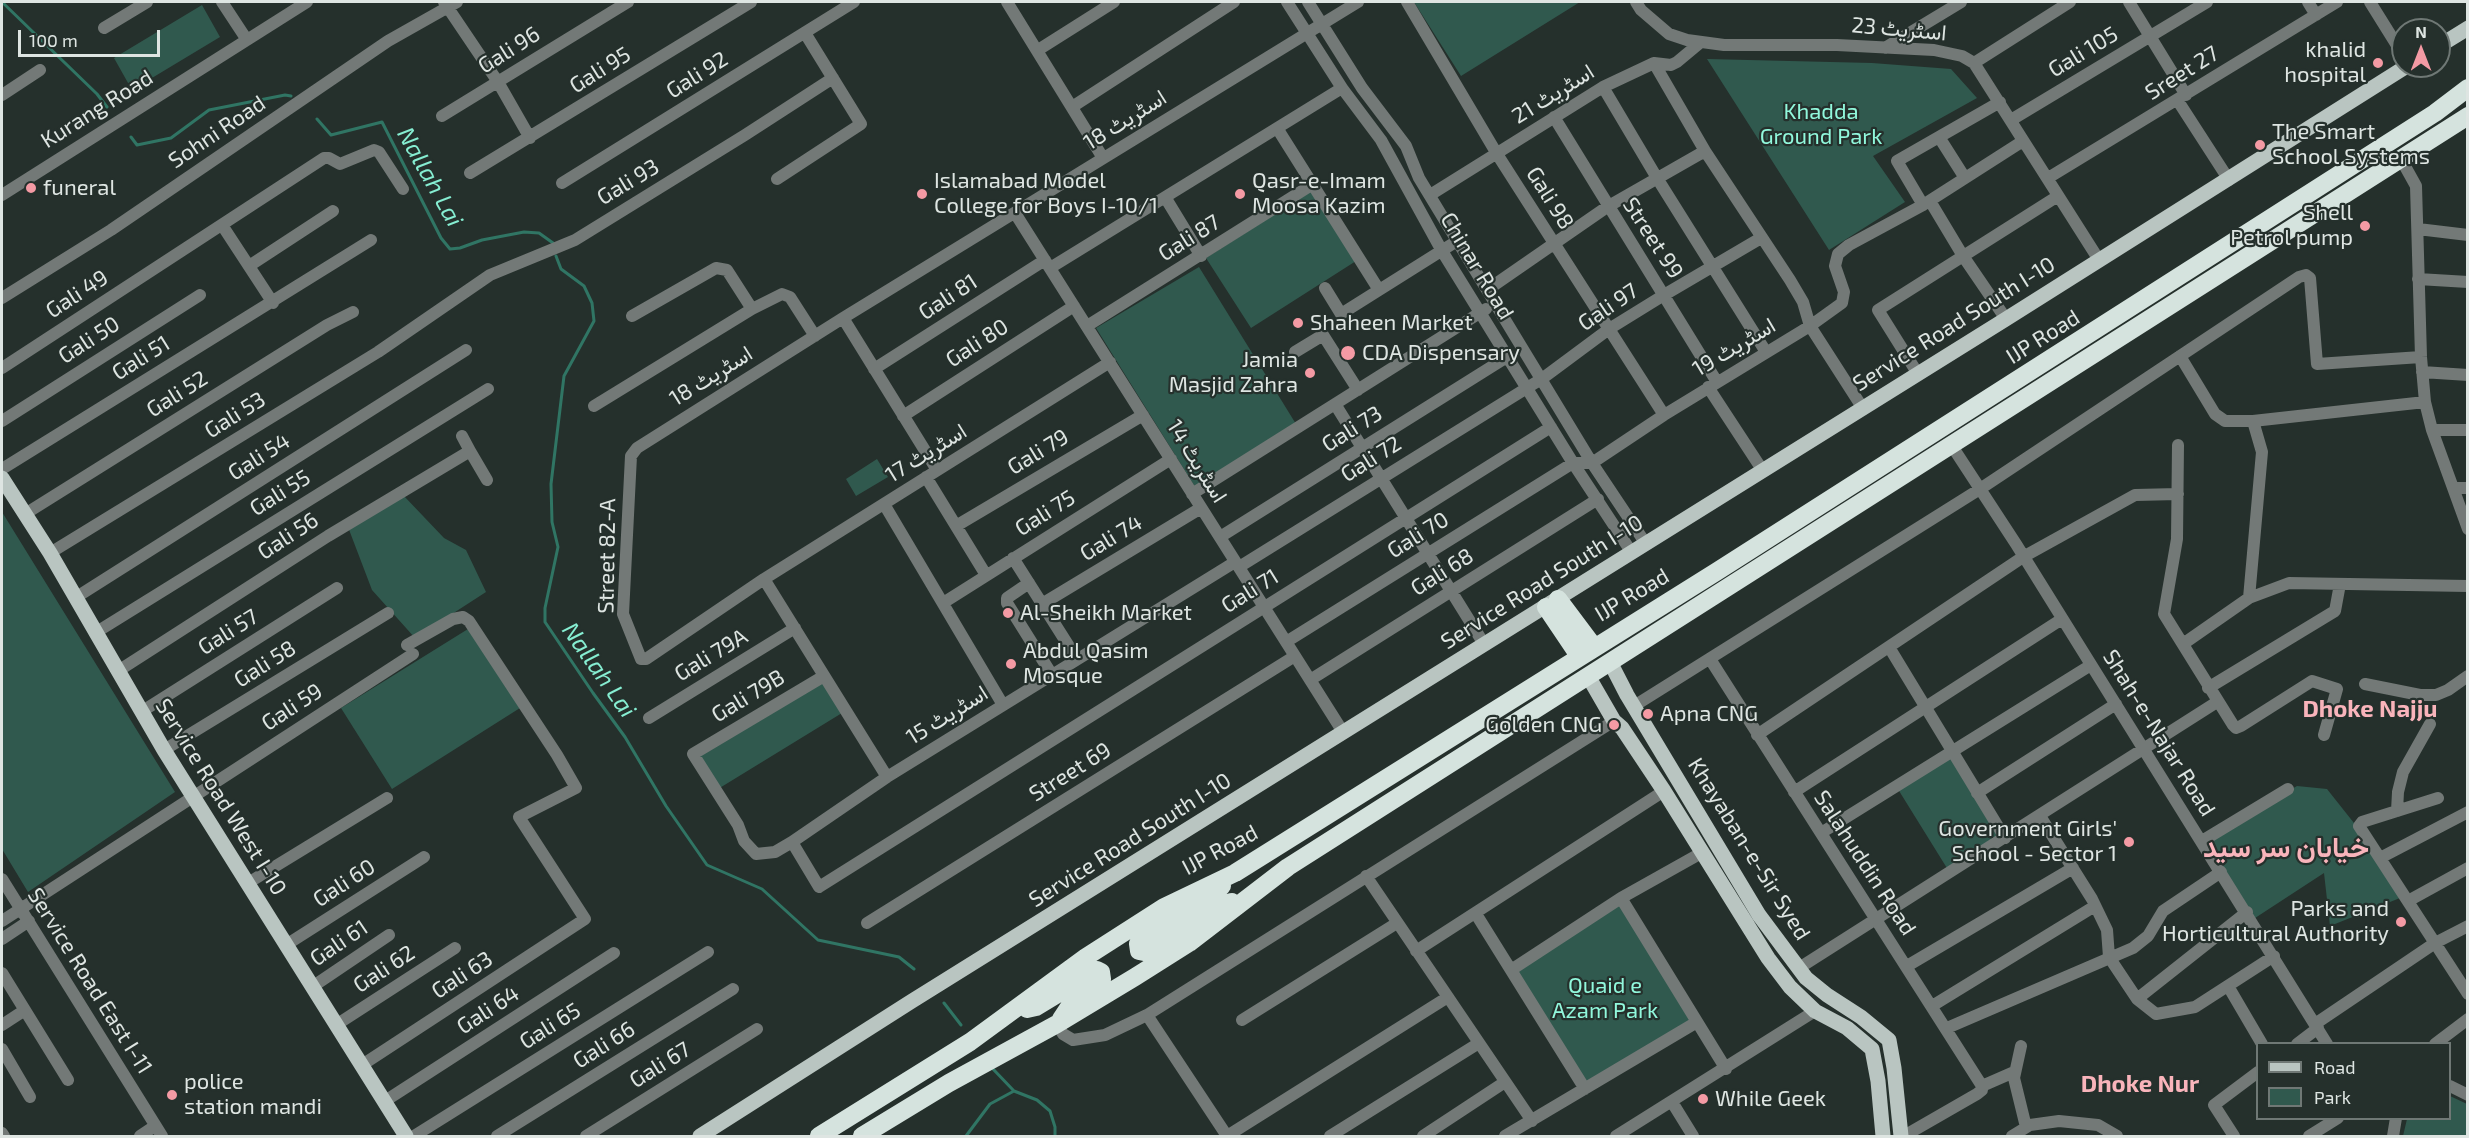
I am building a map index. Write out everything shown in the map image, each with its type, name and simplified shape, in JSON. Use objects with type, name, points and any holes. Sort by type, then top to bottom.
[{"type":"highway","name":"IJP Road","points":[[819,1137],[970,1042],[1086,957],[1164,908],[1235,873],[1745,554],[2128,311],[2435,113],[2468,88]]},
{"type":"highway","name":"IJP Road","points":[[862,1137],[948,1083],[1057,1024],[1189,943],[1288,867],[2468,116]]},
{"type":"highway","points":[[2128,311],[2139,327]]},
{"type":"highway","points":[[1552,603],[1586,652]]},
{"type":"highway","points":[[1235,873],[1214,895],[1141,942],[1138,948],[1144,952],[1218,906],[1245,898]]},
{"type":"highway","points":[[1007,1013],[1036,1007],[1097,970],[1101,972],[1102,979],[1077,995],[1057,1024]]},
{"type":"main road","points":[[2451,39],[2468,28]]},
{"type":"main road","name":"Service Road South I-10","points":[[700,1137],[1862,407],[2229,180],[2391,76]]},
{"type":"main road","name":"Service Road West I-10","points":[[2,478],[50,553],[164,750],[406,1137]]},
{"type":"main road","name":"Khayaban-e-Sir Syed","points":[[1610,662],[1759,915],[1799,968],[1827,995],[1861,1017],[1889,1040],[1902,1137]]},
{"type":"main road","name":"Khayaban-e-Sir Syed","points":[[1588,676],[1614,719],[1664,790],[1768,958],[1790,987],[1815,1011],[1847,1028],[1872,1049],[1878,1081],[1883,1137]]},
{"type":"main road","points":[[1614,719],[1634,706]]},
{"type":"main road","points":[[1614,719],[1634,706]]},
{"type":"street","points":[[104,28],[147,2]]},
{"type":"street","points":[[222,2],[247,40]]},
{"type":"street","name":"Kurang Road","points":[[2,195],[307,2]]},
{"type":"street","name":"Gali 96","points":[[442,116],[628,2]]},
{"type":"street","name":"Gali 95","points":[[470,173],[751,2]]},
{"type":"street","name":"Gali 92","points":[[562,183],[854,2]]},
{"type":"street","points":[[1007,2],[1103,158]]},
{"type":"street","points":[[1038,50],[1114,2]]},
{"type":"street","points":[[1072,107],[1234,2]]},
{"type":"street","name":"Chinar Road","points":[[1287,2],[1342,88],[1381,140],[1442,251],[1573,463],[1632,553]]},
{"type":"street","name":"Chinar Road","points":[[1308,2],[1362,88],[1406,146],[1419,178],[1494,303],[1543,378],[1593,464],[1646,544]]},
{"type":"street","name":"اسٹریٹ 18","points":[[633,452],[843,318],[1358,2]]},
{"type":"street","name":"Gali 98","points":[[1407,2],[1497,154],[1664,415]]},
{"type":"street","name":"اسٹریٹ 23","points":[[1636,2],[1641,10],[1669,34],[1687,40],[1724,45],[1837,45],[1934,50],[1962,56],[1974,63],[2099,260]]},
{"type":"street","points":[[1885,48],[1961,2]]},
{"type":"street","points":[[1974,63],[2070,2]]},
{"type":"street","points":[[2128,2],[2150,36],[2229,180]]},
{"type":"street","name":"Gali 105","points":[[2011,120],[2207,2]]},
{"type":"street","points":[[2308,2],[2316,15]]},
{"type":"street","name":"Sreet 27","points":[[2048,178],[2337,2]]},
{"type":"street","points":[[2370,2],[2391,36]]},
{"type":"street","points":[[450,3],[530,138]]},
{"type":"street","name":"Sohni Road","points":[[2,298],[111,230],[388,41],[450,3]]},
{"type":"street","points":[[777,179],[861,124],[805,33]]},
{"type":"street","name":"اسٹریٹ 21","points":[[1430,195],[1603,87],[1654,63],[1671,65],[1701,42]]},
{"type":"street","points":[[1654,63],[1704,151],[1803,302],[1810,326],[1862,407]]},
{"type":"street","points":[[2,95],[40,70]]},
{"type":"street","name":"Gali 93","points":[[439,309],[490,275],[575,240],[833,78]]},
{"type":"street","points":[[1603,87],[1766,352]]},
{"type":"street","name":"Gali 81","points":[[874,369],[1047,264],[1165,197],[1342,88]]},
{"type":"street","points":[[2000,102],[1898,161],[2006,319]]},
{"type":"street","name":"Street 99","points":[[1554,117],[1607,207],[1664,294],[1712,385],[1763,471]]},
{"type":"street","points":[[1278,128],[1379,290]]},
{"type":"street","points":[[1939,137],[1965,178]]},
{"type":"street","points":[[1927,203],[2023,141]]},
{"type":"street","name":"Gali 49","points":[[2,369],[324,158],[340,164],[374,150],[379,152],[403,189]]},
{"type":"street","points":[[1487,290],[1607,207],[1704,151]]},
{"type":"street","points":[[2401,159],[2416,186],[2421,357],[2426,402],[2432,430],[2468,529]]},
{"type":"street","name":"Gali 87","points":[[1087,326],[1313,184]]},
{"type":"street","points":[[1918,374],[1878,310],[2058,196]]},
{"type":"street","points":[[1165,197],[1201,256]]},
{"type":"street","name":"اسٹریٹ 19","points":[[1593,464],[1664,415],[1810,326],[1842,303],[1844,292],[1835,266],[1838,254],[1849,245],[1927,203]]},
{"type":"street","points":[[249,266],[333,211]]},
{"type":"street","name":"اسٹریٹ 14","points":[[1015,213],[1343,732]]},
{"type":"street","points":[[222,225],[273,303]]},
{"type":"street","points":[[2418,229],[2468,235]]},
{"type":"street","name":"Gali 97","points":[[1526,387],[1543,378],[1609,329],[1664,294],[1761,238]]},
{"type":"street","name":"Gali 51","points":[[2,469],[273,303],[371,240]]},
{"type":"street","points":[[1325,288],[1341,314],[1457,241]]},
{"type":"street","points":[[632,316],[716,268],[727,270],[752,309]]},
{"type":"street","points":[[1634,706],[1980,489],[2300,277],[2306,275],[2310,278],[2317,364],[2421,357]]},
{"type":"street","points":[[2418,279],[2468,282]]},
{"type":"street","points":[[594,406],[752,309],[778,296],[786,294],[815,336]]},
{"type":"street","name":"Gali 50","points":[[2,422],[200,295]]},
{"type":"street","points":[[1192,494],[1494,303]]},
{"type":"street","name":"Gali 80","points":[[903,416],[1074,306]]},
{"type":"street","name":"Gali 53","points":[[50,553],[378,352],[439,309]]},
{"type":"street","name":"Gali 52","points":[[25,514],[327,325],[353,312]]},
{"type":"street","points":[[843,318],[903,416],[956,525],[986,575]]},
{"type":"street","points":[[1295,352],[1323,334],[1358,390]]},
{"type":"street","name":"Gali 54","points":[[75,598],[466,350]]},
{"type":"street","points":[[2180,356],[2215,414],[2225,421],[2253,421],[2426,402]]},
{"type":"street","name":"Gali 73","points":[[1220,537],[1507,357]]},
{"type":"street","name":"اسٹریٹ 17","points":[[764,579],[1110,362]]},
{"type":"street","points":[[2422,372],[2468,375]]},
{"type":"street","name":"Gali 72","points":[[1237,564],[1381,478],[1526,387]]},
{"type":"street","name":"Gali 55","points":[[95,633],[488,389]]},
{"type":"street","points":[[1335,405],[1484,644]]},
{"type":"street","name":"Gali 79","points":[[956,525],[1143,415]]},
{"type":"street","points":[[2249,598],[2262,452],[2253,421]]},
{"type":"street","name":"Gali 71","points":[[792,842],[819,888],[1551,427]]},
{"type":"street","points":[[2432,430],[2468,430]]},
{"type":"street","points":[[462,436],[487,480]]},
{"type":"street","points":[[2178,444],[2177,539],[2164,614],[2208,688],[2236,728],[2312,681],[2333,686],[2337,692],[2324,735]]},
{"type":"street","name":"Shah-e-Najar Road","points":[[1952,446],[2247,912],[2326,1042]]},
{"type":"street","name":"Gali 56","points":[[117,671],[328,536],[470,451]]},
{"type":"street","name":"Street 82-A","points":[[633,452],[623,614],[641,659],[646,659],[764,579]]},
{"type":"street","name":"Gali 75","points":[[943,603],[1171,459]]},
{"type":"street","points":[[1573,463],[1593,464]]},
{"type":"street","name":"Gali 70","points":[[1286,642],[1573,463]]},
{"type":"street","points":[[2453,488],[2468,488]]},
{"type":"street","points":[[1757,735],[2023,557],[2135,495],[2178,494]]},
{"type":"street","name":"Gali 68","points":[[1310,680],[1598,499]]},
{"type":"street","points":[[884,504],[1004,705]]},
{"type":"street","name":"Gali 74","points":[[1042,604],[1201,508]]},
{"type":"street","points":[[1013,558],[1077,659]]},
{"type":"street","name":"اسٹریٹ 15","points":[[775,852],[887,777],[1077,659],[1237,564]]},
{"type":"street","points":[[764,579],[887,777]]},
{"type":"street","points":[[1029,583],[1007,598],[1006,603],[1052,675]]},
{"type":"street","points":[[2183,645],[2249,598],[2289,583],[2468,586]]},
{"type":"street","points":[[2208,688],[2335,611],[2340,584]]},
{"type":"street","name":"Gali 57","points":[[141,712],[338,588]]},
{"type":"street","name":"Gali 58","points":[[164,750],[388,613]]},
{"type":"street","name":"Gali 59","points":[[2,921],[410,650],[453,619],[463,617],[469,621],[576,788],[519,817],[585,919]]},
{"type":"street","points":[[1794,792],[2062,620]]},
{"type":"street","name":"Gali 79A","points":[[649,718],[795,628]]},
{"type":"street","points":[[1889,646],[2005,838]]},
{"type":"street","name":"Street 69","points":[[867,923],[1295,656]]},
{"type":"street","name":"Salahuddin Road","points":[[1710,659],[1947,1028],[1982,1088]]},
{"type":"street","points":[[1821,833],[2091,665]]},
{"type":"street","name":"Gali 79B","points":[[775,852],[756,854],[744,841],[738,825],[693,754],[824,676]]},
{"type":"street","points":[[2365,684],[2420,695],[2436,695],[2448,690],[2468,676]]},
{"type":"street","points":[[1799,968],[2217,702]]},
{"type":"street","points":[[1977,793],[2116,704]]},
{"type":"street","points":[[1057,1024],[1063,1034],[1073,1040],[1105,1035],[1147,1015],[1614,719]]},
{"type":"street","points":[[2397,811],[2398,792],[2403,772],[2430,724]]},
{"type":"street","points":[[2202,841],[2288,789]]},
{"type":"street","points":[[1416,951],[1664,790]]},
{"type":"street","points":[[248,883],[387,798]]},
{"type":"street","points":[[2438,798],[2362,822],[2359,826],[2468,994]]},
{"type":"street","points":[[2380,858],[2468,812]]},
{"type":"street","points":[[2040,816],[2073,868],[2107,930],[2109,957],[2137,999],[2156,1014],[2195,1007],[2274,956]]},
{"type":"street","points":[[1511,970],[1621,898],[1702,852]]},
{"type":"street","name":"Gali 60","points":[[286,945],[424,857]]},
{"type":"street","points":[[1907,966],[2073,868]]},
{"type":"street","points":[[2408,901],[2468,868]]},
{"type":"street","points":[[1947,1028],[2141,943],[2148,936],[2163,911],[2221,872]]},
{"type":"street","points":[[1366,876],[1532,1121]]},
{"type":"street","name":"Service Road East I-11","points":[[2,879],[158,1131]]},
{"type":"street","points":[[1621,898],[1726,1069]]},
{"type":"street","points":[[1932,1006],[2095,906]]},
{"type":"street","points":[[2137,999],[2247,912]]},
{"type":"street","points":[[1476,914],[1585,1089]]},
{"type":"street","name":"Gali 63","points":[[362,1065],[585,919]]},
{"type":"street","points":[[2,939],[29,921]]},
{"type":"street","points":[[1242,1020],[1397,923]]},
{"type":"street","points":[[2299,1042],[2317,1026],[2435,943],[2468,926]]},
{"type":"street","name":"Gali 61","points":[[312,987],[389,935]]},
{"type":"street","name":"Gali 62","points":[[336,1025],[455,948]]},
{"type":"street","name":"Gali 65","points":[[414,1137],[708,952]]},
{"type":"street","name":"Gali 64","points":[[385,1101],[614,953]]},
{"type":"street","points":[[2,973],[68,1080]]},
{"type":"street","points":[[2228,986],[2261,1042]]},
{"type":"street","name":"Gali 66","points":[[497,1137],[733,989]]},
{"type":"street","points":[[1147,1015],[1227,1136],[1448,997]]},
{"type":"street","points":[[2,1025],[25,1010]]},
{"type":"street","points":[[1616,1137],[1815,1011]]},
{"type":"street","points":[[2438,1042],[2468,1019]]},
{"type":"street","points":[[1505,1137],[1697,1022]]},
{"type":"street","name":"Gali 67","points":[[586,1137],[757,1029]]},
{"type":"street","points":[[1330,1137],[1479,1043]]},
{"type":"street","points":[[2022,1046],[2014,1072],[2026,1127]]},
{"type":"street","points":[[2,1050],[30,1097]]},
{"type":"street","points":[[1902,1137],[1982,1088],[2014,1072]]},
{"type":"street","points":[[2234,1137],[2214,1105],[2256,1074]]},
{"type":"street","points":[[1423,1137],[1505,1082]]},
{"type":"street","points":[[2451,1086],[2468,1095]]},
{"type":"street","points":[[1672,1102],[1694,1137]]},
{"type":"street","points":[[2309,1137],[2336,1120]]},
{"type":"street","points":[[2393,1137],[2396,1120]]},
{"type":"street","points":[[2012,1137],[2026,1127],[2060,1121],[2098,1125],[2117,1137]]},
{"type":"street","points":[[140,1137],[158,1131]]},
{"type":"street","points":[[2,1133],[4,1137]]},
{"type":"green space","points":[[1414,2],[1580,2],[1461,76]]},
{"type":"green space","points":[[202,5],[220,37],[132,90],[114,58]]},
{"type":"green space","name":"Khadda Ground Park","points":[[1707,59],[1872,63],[1951,69],[1977,98],[1873,156],[1905,202],[1829,250]]},
{"type":"green space","points":[[1311,191],[1356,261],[1251,328],[1206,258]]},
{"type":"green space","points":[[1199,267],[1296,424],[1197,490],[1096,328]]},
{"type":"green space","points":[[877,459],[888,477],[856,496],[846,479]]},
{"type":"green space","points":[[403,495],[444,538],[466,550],[486,592],[415,638],[372,590],[348,527]]},
{"type":"green space","points":[[2,512],[175,792],[28,892],[2,849]]},
{"type":"green space","points":[[468,629],[520,708],[392,789],[341,708]]},
{"type":"green space","points":[[822,681],[842,713],[718,789],[698,756]]},
{"type":"green space","points":[[1952,751],[2005,838],[1950,873],[1896,786]]},
{"type":"green space","points":[[2297,786],[2327,789],[2373,847],[2405,896],[2330,926],[2324,873],[2252,920],[2202,841]]},
{"type":"green space","name":"Quaid e Azam Park","points":[[1621,898],[1697,1022],[1585,1089],[1511,970]]},
{"type":"green space","points":[[2451,1096],[2467,1104],[2467,1136],[2403,1136],[2407,1120],[2451,1120]]},
{"type":"waterway","name":"Nallah Lai","points":[[2,2],[97,94],[107,107]]},
{"type":"waterway","name":"Nallah Lai","points":[[131,137],[137,145],[171,138],[209,110],[285,95],[291,96]]},
{"type":"waterway","name":"Nallah Lai","points":[[317,119],[331,135],[382,122],[441,238],[450,249],[524,232],[539,233],[553,243]]},
{"type":"waterway","name":"Nallah Lai","points":[[556,256],[561,269],[584,286],[592,303],[594,321],[564,376],[551,484],[552,522],[558,547],[545,608],[545,622],[625,737],[666,806],[707,865],[762,889],[818,940],[899,957],[914,969]]},
{"type":"waterway","name":"Nallah Lai","points":[[944,1003],[961,1025]]},
{"type":"waterway","name":"Nallah Lai","points":[[993,1069],[1014,1091],[1037,1100],[1050,1111],[1055,1136]]},
{"type":"waterway","points":[[966,1136],[990,1104],[1014,1091]]},
{"type":"place","name":"khalid hospital","points":[[2378,63]]},
{"type":"place","name":"The Smart School Systems","points":[[2260,145]]},
{"type":"place","name":"funeral","points":[[31,188]]},
{"type":"place","name":"Islamabad Model College for Boys I-10/1","points":[[922,194]]},
{"type":"place","name":"Qasr-e-Imam Moosa Kazim","points":[[1240,194]]},
{"type":"place","name":"Shell Petrol pump","points":[[2365,226]]},
{"type":"place","name":"Shaheen Market","points":[[1298,323]]},
{"type":"place","name":"CDA Dispensary","points":[[1348,353]]},
{"type":"place","name":"Jamia Masjid Zahra","points":[[1310,373]]},
{"type":"place","name":"Al-Sheikh Market","points":[[1008,613]]},
{"type":"place","name":"Abdul Qasim Mosque","points":[[1011,664]]},
{"type":"place","name":"Apna CNG","points":[[1648,714]]},
{"type":"place","name":"Golden CNG","points":[[1614,725]]},
{"type":"place","name":"Government Girls' School - Sector 1","points":[[2129,842]]},
{"type":"place","name":"Parks and Horticultural Authority","points":[[2401,922]]},
{"type":"place","name":"police station mandi","points":[[172,1095]]},
{"type":"place","name":"While Geek","points":[[1703,1099]]},
{"type":"district","name":"Dhoke Najju","points":[[2370,709]]},
{"type":"district","name":"خیابان سر سید","points":[[2286,848]]},
{"type":"district","name":"Dhoke Nur","points":[[2140,1084]]}]
